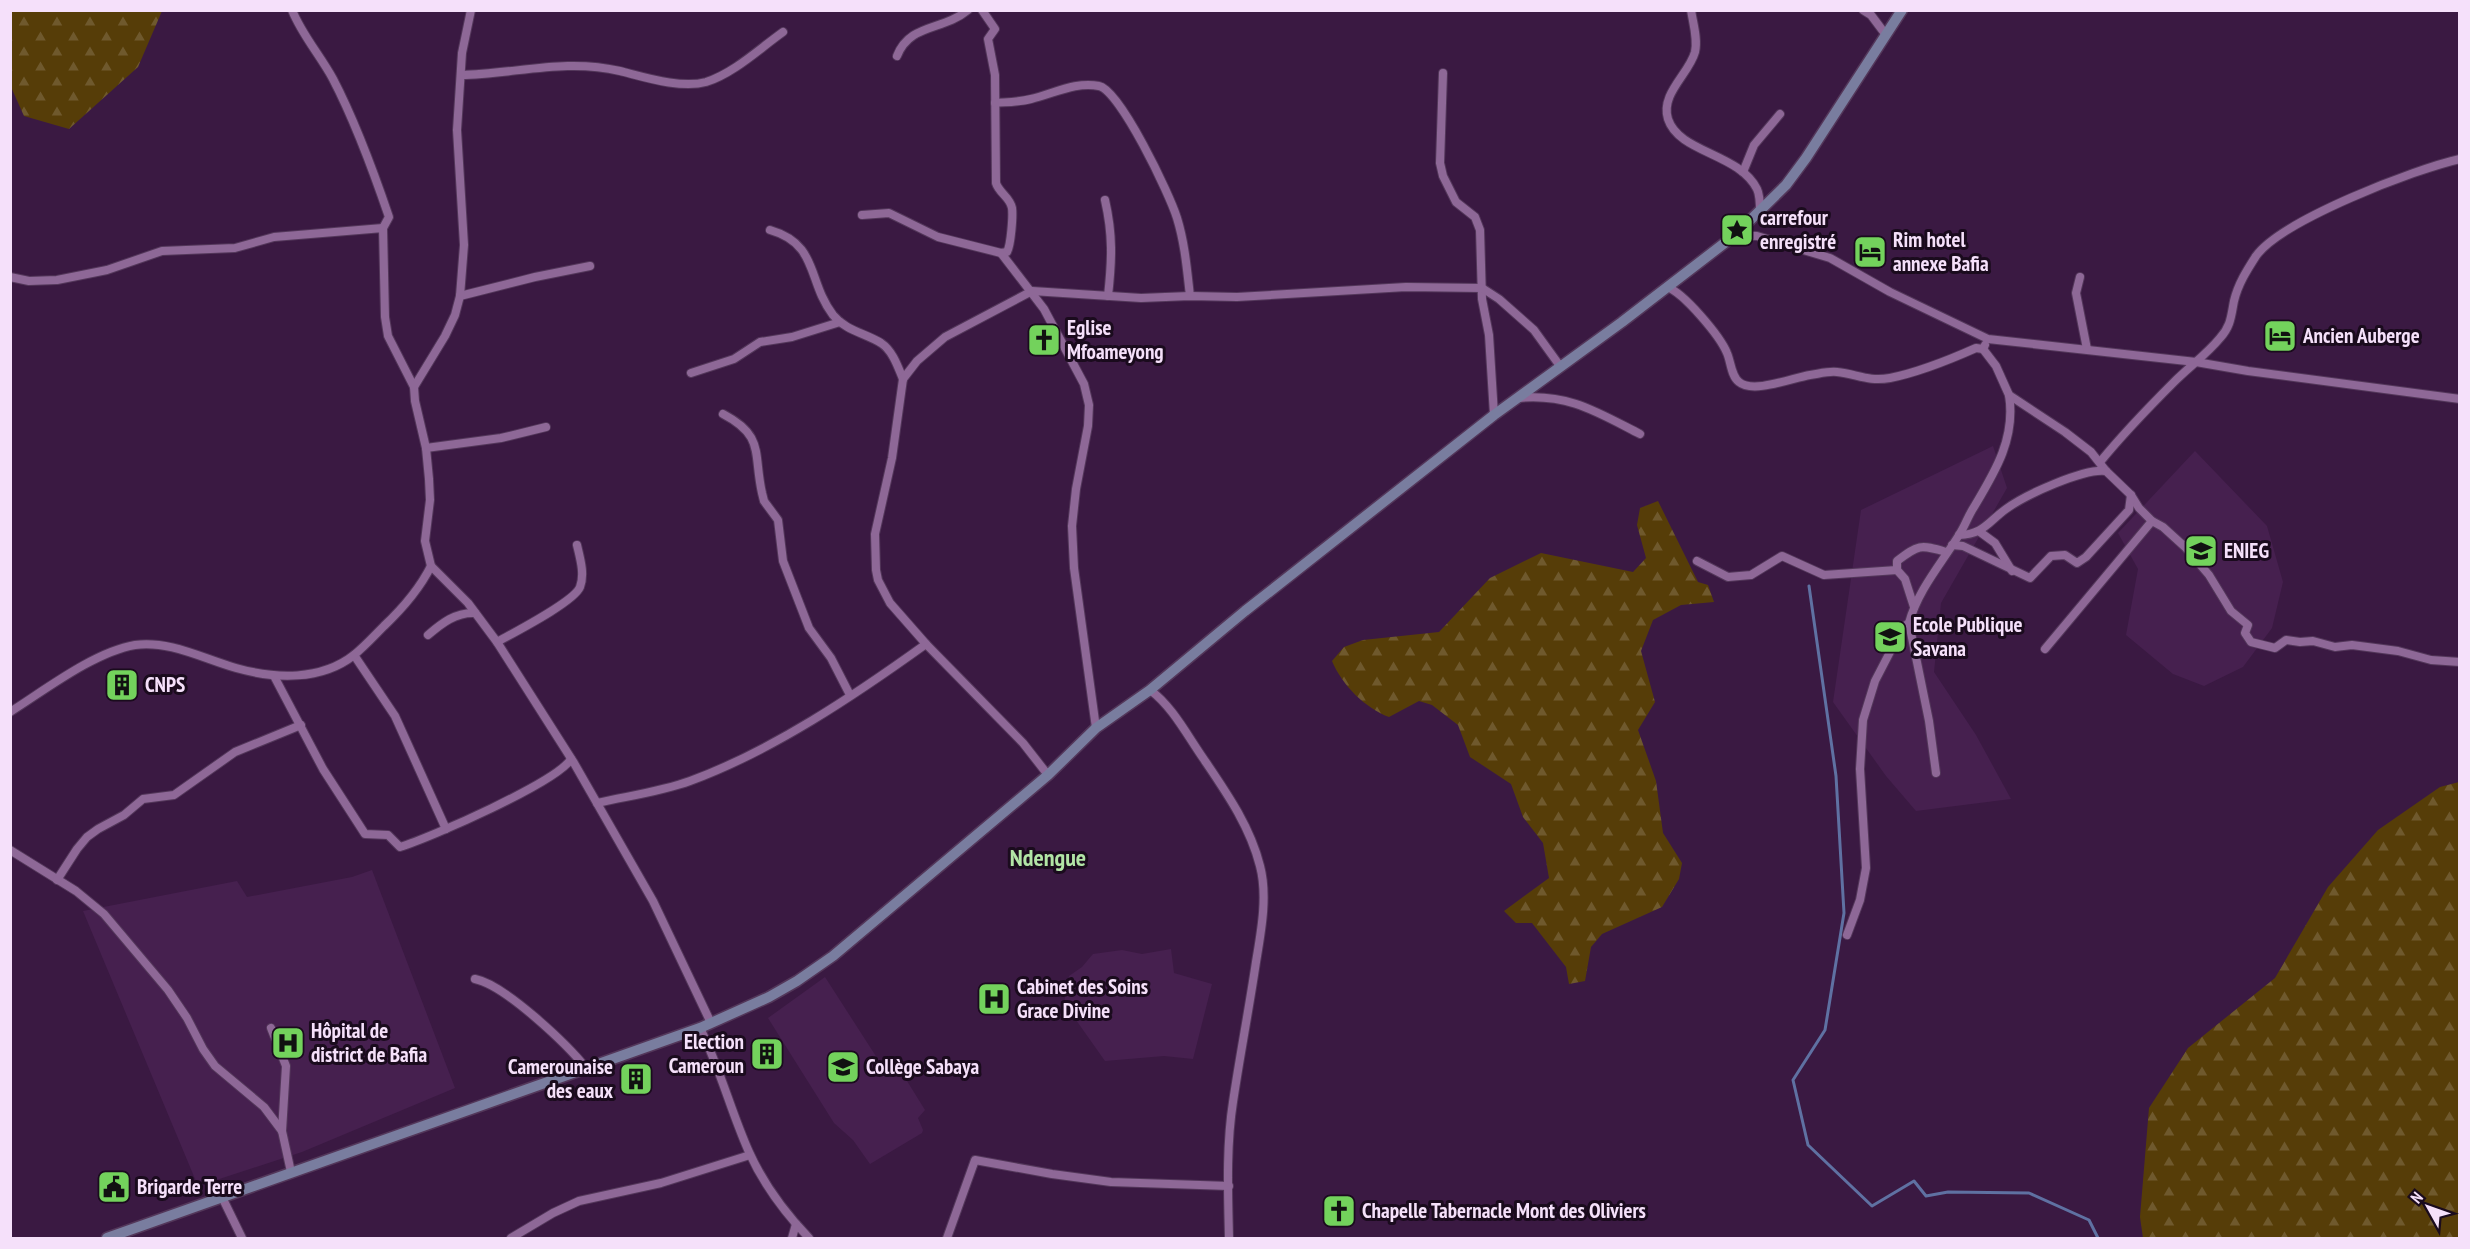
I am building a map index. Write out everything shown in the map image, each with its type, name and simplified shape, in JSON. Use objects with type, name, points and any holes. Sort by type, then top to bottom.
[{"type":"main road","points":[[106,1239],[700,1028],[769,997],[797,981],[833,956],[1048,776],[1096,728],[1150,690],[1245,611],[1494,415],[1735,234],[1786,185],[1902,10]]},
{"type":"street","points":[[292,10],[302,32],[333,79],[371,163],[389,217],[383,228],[385,317],[388,336],[414,387],[414,401],[426,448],[430,500],[425,541],[431,566],[476,613],[571,759],[653,901],[711,1023]]},
{"type":"street","points":[[414,387],[445,336],[455,315],[460,296],[464,245],[458,173],[458,130],[462,53],[471,10]]},
{"type":"street","points":[[897,56],[900,47],[911,37],[929,27],[951,22],[968,10]]},
{"type":"street","points":[[862,215],[889,213],[938,237],[1001,253],[1007,252],[1010,245],[1012,208],[1004,195],[999,192],[996,183],[995,65],[988,39],[995,30],[982,10]]},
{"type":"street","points":[[1691,10],[1695,51],[1671,93],[1666,109],[1667,117],[1682,137],[1733,164],[1743,172],[1757,189],[1760,212]]},
{"type":"street","points":[[1863,10],[1871,15],[1886,35]]},
{"type":"street","points":[[461,75],[507,73],[555,65],[602,68],[647,79],[684,83],[705,82],[728,71],[783,32]]},
{"type":"street","points":[[1443,73],[1440,163],[1443,176],[1456,202],[1478,221],[1480,230],[1482,288],[1489,335],[1494,415]]},
{"type":"street","points":[[995,103],[1018,102],[1087,85],[1101,86],[1110,93],[1144,144],[1172,202],[1184,246],[1190,296]]},
{"type":"street","points":[[1743,172],[1754,145],[1780,114]]},
{"type":"street","points":[[2100,462],[2133,423],[2227,330],[2231,323],[2234,301],[2243,278],[2258,254],[2271,241],[2301,223],[2369,191],[2416,171],[2460,159]]},
{"type":"street","points":[[1105,200],[1112,236],[1108,296]]},
{"type":"street","points":[[10,277],[29,281],[57,280],[107,270],[162,250],[236,248],[274,237],[383,228]]},
{"type":"street","points":[[770,230],[784,234],[798,244],[811,265],[824,301],[840,322],[881,344],[890,352],[903,379]]},
{"type":"street","points":[[1735,234],[1757,236],[1830,258],[1890,292],[1988,339],[2196,362],[2460,399]]},
{"type":"street","points":[[1001,253],[1032,291],[1072,359],[1084,384],[1089,405],[1088,426],[1076,489],[1072,526],[1078,610],[1096,728]]},
{"type":"street","points":[[460,296],[590,266]]},
{"type":"street","points":[[2080,277],[2076,293],[2087,349]]},
{"type":"street","points":[[1048,776],[1023,743],[926,644],[890,603],[878,580],[875,534],[892,458],[903,379],[916,361],[945,337],[1032,291],[1141,298],[1237,297],[1406,287],[1482,288],[1499,299],[1534,330],[1560,366]]},
{"type":"street","points":[[1667,287],[1674,289],[1691,305],[1717,336],[1728,355],[1737,381],[1748,386],[1769,385],[1827,372],[1878,380],[1932,366],[1976,348],[1983,349],[1996,366],[2009,395],[2009,434],[2004,454],[1959,535],[1914,607],[1909,623],[1929,721],[1936,773]]},
{"type":"street","points":[[691,373],[735,359],[760,342],[792,337],[840,322]]},
{"type":"street","points":[[1983,349],[1988,339]]},
{"type":"street","points":[[2009,395],[2077,440],[2131,495],[2151,521],[2163,527],[2185,547],[2209,575],[2231,611],[2248,625],[2245,633],[2251,642],[2275,648],[2286,640],[2313,641],[2335,647],[2364,646],[2398,651],[2431,660],[2460,662]]},
{"type":"street","points":[[1517,398],[1540,396],[1569,400],[1640,434]]},
{"type":"street","points":[[723,414],[743,426],[751,435],[764,501],[777,520],[783,561],[809,628],[831,658],[850,695]]},
{"type":"street","points":[[426,448],[501,438],[546,427]]},
{"type":"street","points":[[1959,535],[1972,535],[1980,532],[2005,510],[2025,497],[2088,471],[2106,471]]},
{"type":"street","points":[[1914,607],[1905,579],[1897,570],[1897,561],[1914,548],[1924,545],[1949,548],[1963,546],[2030,578],[2051,556],[2065,555],[2077,563],[2086,557],[2129,510],[2131,495]]},
{"type":"street","points":[[2044,649],[2151,521]]},
{"type":"street","points":[[1980,532],[1995,543],[2012,571]]},
{"type":"street","points":[[497,642],[548,613],[579,589],[582,576],[578,545]]},
{"type":"street","points":[[1697,561],[1728,577],[1751,575],[1782,556],[1824,575],[1897,570]]},
{"type":"street","points":[[10,712],[76,670],[116,650],[135,645],[171,647],[236,668],[274,676],[289,677],[323,670],[354,655],[415,593],[431,566]]},
{"type":"street","points":[[428,635],[441,624],[456,616],[476,613]]},
{"type":"street","points":[[1847,935],[1860,900],[1866,868],[1860,769],[1863,720],[1875,681],[1903,627],[1909,623]]},
{"type":"street","points":[[597,804],[687,782],[705,775],[798,728],[926,644]]},
{"type":"street","points":[[354,655],[395,717],[446,829]]},
{"type":"street","points":[[274,676],[323,769],[365,834],[388,835],[400,847],[446,829],[530,788],[568,764],[571,759]]},
{"type":"street","points":[[1150,690],[1158,696],[1173,715],[1225,791],[1248,833],[1261,868],[1263,903],[1260,934],[1233,1103],[1229,1186],[1230,1239]]},
{"type":"street","points":[[57,880],[87,837],[124,815],[143,800],[174,795],[235,752],[301,725]]},
{"type":"street","points":[[10,850],[76,891],[104,914],[168,990],[215,1066],[264,1107],[282,1131]]},
{"type":"street","points":[[475,979],[492,984],[506,994],[573,1052],[587,1069]]},
{"type":"street","points":[[271,1028],[286,1066],[282,1131],[291,1172]]},
{"type":"street","points":[[700,1028],[750,1155],[796,1224],[810,1239]]},
{"type":"street","points":[[511,1239],[553,1213],[579,1201],[661,1183],[750,1155]]},
{"type":"street","points":[[947,1239],[975,1160],[1111,1182],[1229,1186]]},
{"type":"street","points":[[222,1197],[242,1239]]},
{"type":"street","points":[[792,1239],[796,1224]]},
{"type":"shaded area","name":"Ecole Publique Savana","points":[[1993,446],[2007,488],[1941,603],[1934,672],[1976,735],[2011,799],[1916,811],[1886,776],[1833,702],[1861,510]]},
{"type":"shaded area","name":"ENIEG","points":[[2195,451],[2267,526],[2283,582],[2272,628],[2243,667],[2204,686],[2173,674],[2126,635],[2138,569],[2118,533]]},
{"type":"shaded area","name":"Hôpital de district de Bafia","points":[[372,870],[455,1088],[302,1152],[198,1186],[83,911],[237,881],[247,897],[352,877]]},
{"type":"shaded area","points":[[1171,949],[1174,973],[1212,984],[1193,1059],[1164,1056],[1105,1061],[1064,1003],[1069,976],[1082,967],[1093,954],[1122,950],[1142,954]]},
{"type":"shaded area","name":"Collège Sabaya","points":[[825,977],[879,1061],[907,1081],[925,1110],[918,1118],[922,1133],[870,1164],[853,1140],[834,1123],[768,1018]]},
{"type":"green space","points":[[10,11],[162,11],[138,67],[69,129],[24,116],[11,87]]},
{"type":"green space","points":[[1658,501],[1698,582],[1708,585],[1714,602],[1681,605],[1653,620],[1641,651],[1655,702],[1638,730],[1656,781],[1663,833],[1682,863],[1679,879],[1662,907],[1602,934],[1591,947],[1585,981],[1569,984],[1566,967],[1532,923],[1516,923],[1504,911],[1549,878],[1543,843],[1523,817],[1511,784],[1470,757],[1458,725],[1432,705],[1419,701],[1389,717],[1371,708],[1355,695],[1342,679],[1332,661],[1344,647],[1363,640],[1439,632],[1490,578],[1541,553],[1633,572],[1646,558],[1637,525],[1640,508]]},
{"type":"green space","points":[[2459,782],[2459,1238],[2143,1238],[2140,1217],[2149,1108],[2188,1048],[2275,978],[2328,887],[2378,830],[2440,787]]},
{"type":"waterway","points":[[1809,586],[1836,776],[1844,913],[1825,1030],[1793,1080],[1808,1145],[1872,1206],[1914,1181],[1926,1196],[1948,1192],[2029,1193],[2089,1220],[2098,1238]]},
{"type":"place","name":"carrefour enregistré","points":[[1737,230]]},
{"type":"place","name":"Rim hotel annexe Bafia","points":[[1870,252]]},
{"type":"place","name":"Ancien Auberge","points":[[2280,336]]},
{"type":"place","name":"Eglise Mfoameyong","points":[[1044,340]]},
{"type":"place","name":"ENIEG","points":[[2201,551]]},
{"type":"place","name":"Ecole Publique Savana","points":[[1890,637]]},
{"type":"place","name":"CNPS","points":[[122,685]]},
{"type":"place","name":"Cabinet des Soins Grace Divine","points":[[994,999]]},
{"type":"place","name":"Hôpital de district de Bafia","points":[[288,1043]]},
{"type":"place","name":"Election Cameroun","points":[[767,1054]]},
{"type":"place","name":"Collège Sabaya","points":[[843,1067]]},
{"type":"place","name":"Camerounaise des eaux","points":[[636,1079]]},
{"type":"place","name":"Brigarde Terre","points":[[114,1187]]},
{"type":"place","name":"Chapelle Tabernacle Mont des Oliviers","points":[[1339,1211]]},
{"type":"district","name":"Ndengue","points":[[1048,858]]}]
